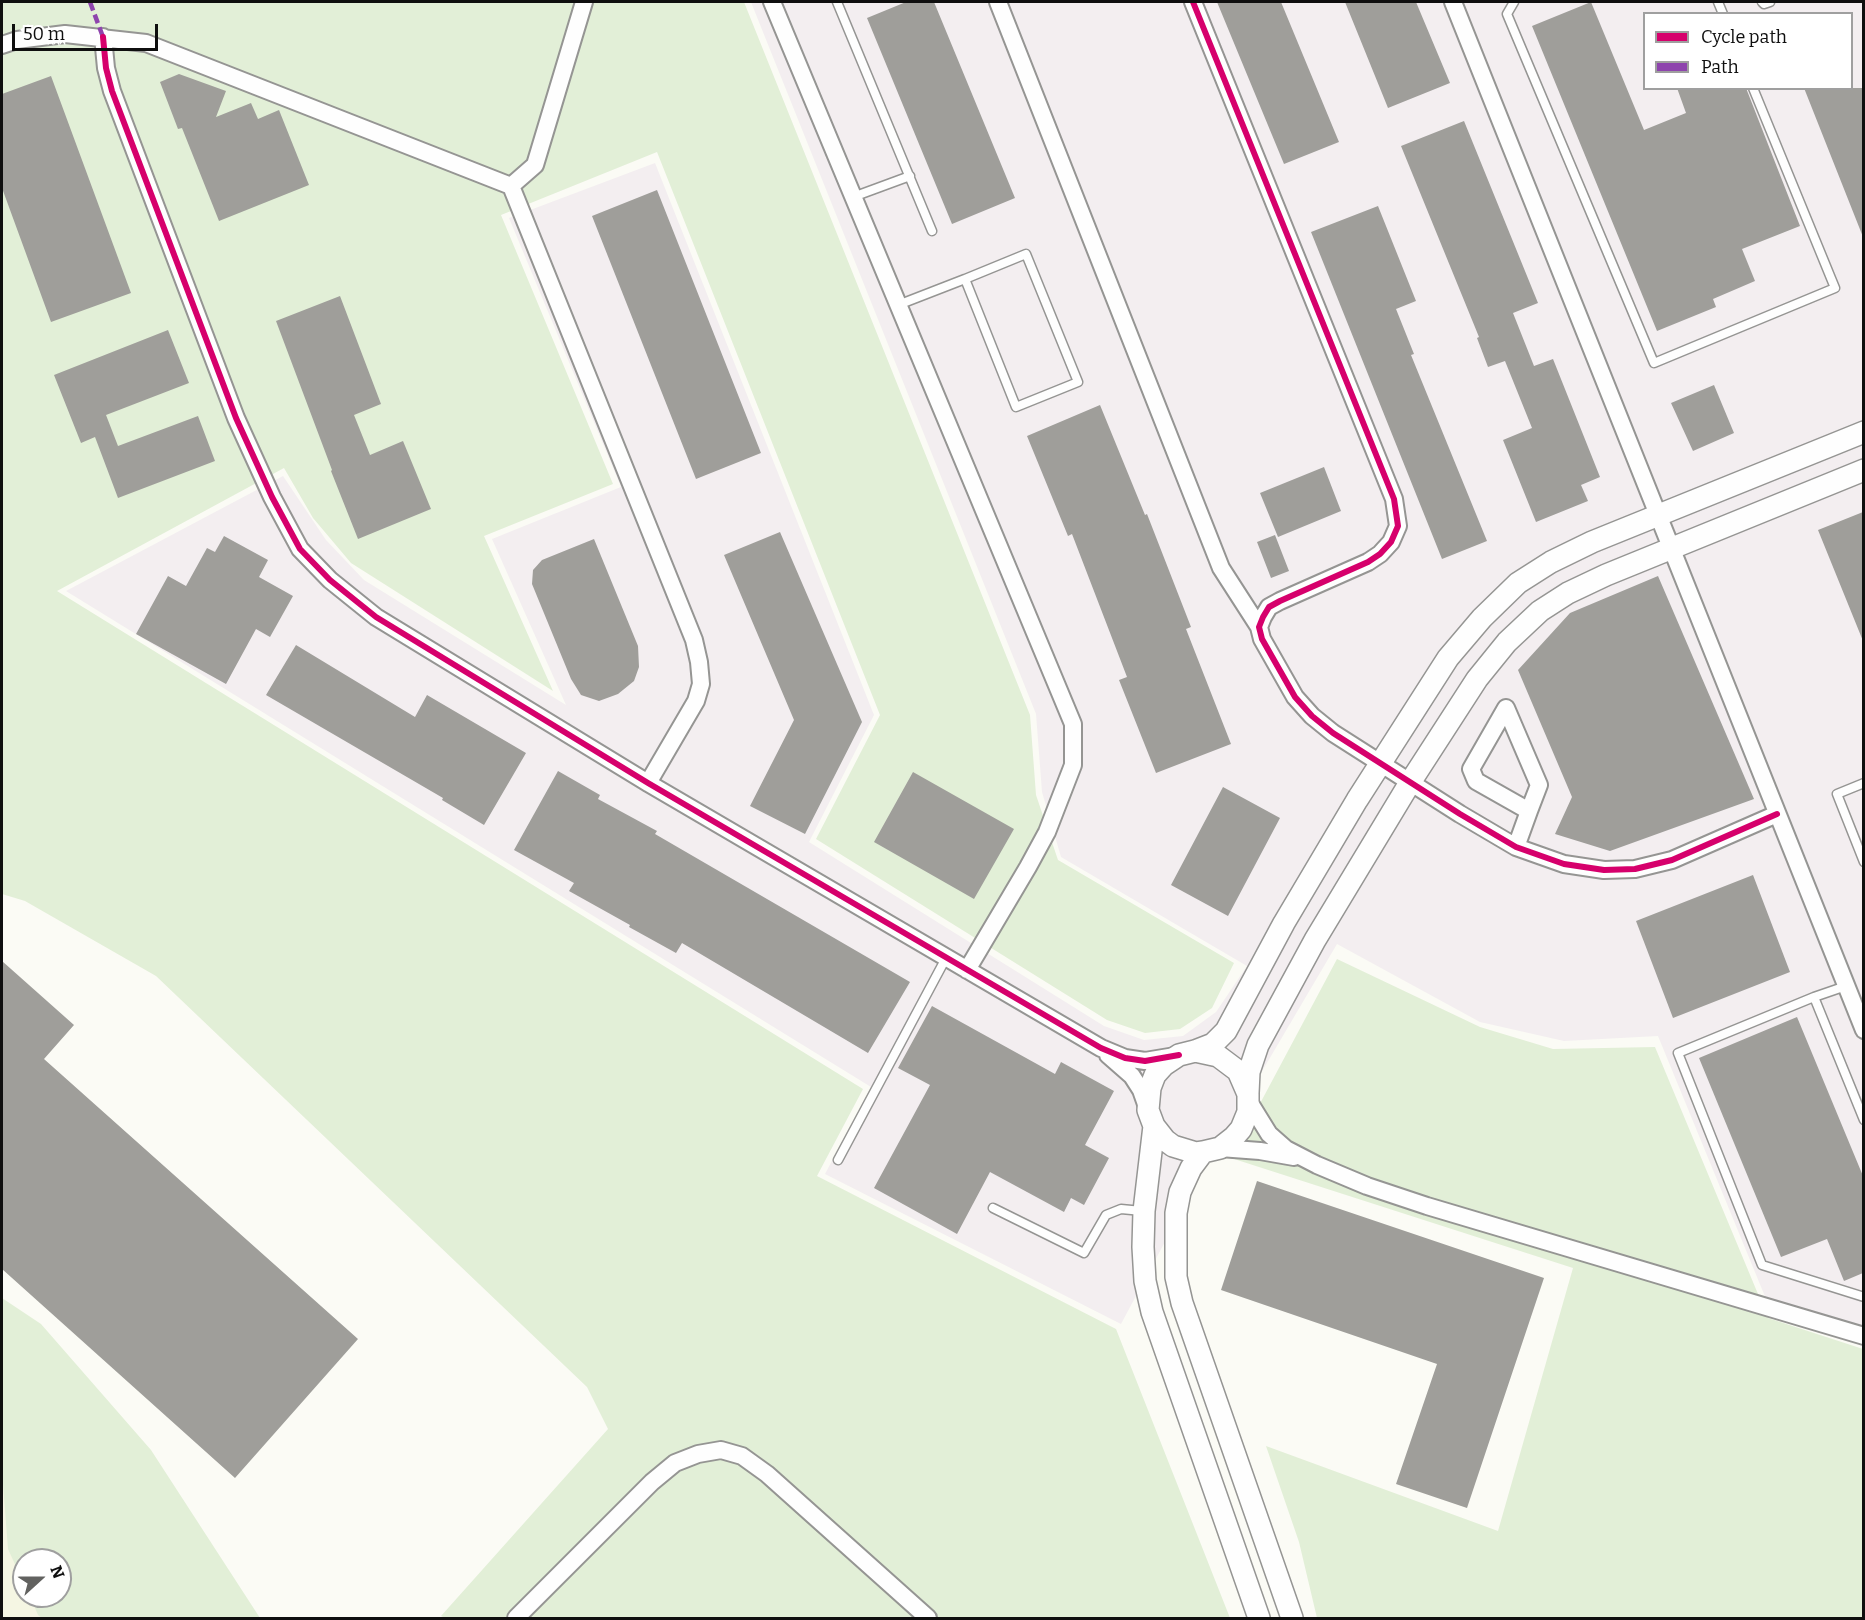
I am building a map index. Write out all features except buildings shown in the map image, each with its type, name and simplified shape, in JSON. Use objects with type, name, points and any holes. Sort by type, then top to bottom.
[{"type":"street","points":[[511,186],[535,165],[584,2]]},
{"type":"street","points":[[771,2],[1073,724],[1073,765],[1047,832],[967,970]]},
{"type":"street","points":[[998,2],[1221,568],[1259,627],[1269,654],[1295,696],[1311,716],[1380,764],[1516,847],[1564,864],[1604,870],[1635,868],[1672,860],[1777,814]]},
{"type":"street","points":[[1193,2],[1383,469],[1394,499],[1398,526],[1391,542],[1380,554],[1368,562],[1269,607],[1259,627]]},
{"type":"street","points":[[1453,2],[1846,986],[1859,1008],[1863,1030]]},
{"type":"street","points":[[2,45],[17,40],[65,34],[146,43],[511,186],[694,640],[701,684],[696,700],[648,783]]},
{"type":"street","points":[[103,37],[106,68],[112,92],[236,418],[272,498],[300,549],[330,580],[376,617],[648,783],[1101,1048],[1125,1058],[1145,1061],[1187,1053],[1213,1044],[1226,1031],[1284,922],[1380,764],[1448,658],[1482,618],[1518,583],[1551,562],[1592,542],[1863,432]]},
{"type":"street","points":[[1292,1618],[1182,1304],[1176,1277],[1176,1214],[1180,1192],[1191,1168],[1212,1150],[1234,1137],[1241,1129],[1248,1113],[1249,1072],[1258,1045],[1315,940],[1410,781],[1477,679],[1508,642],[1540,611],[1568,593],[1606,575],[1863,470]]},
{"type":"street","points":[[1516,847],[1539,785],[1506,708],[1471,769],[1476,781],[1529,811]]},
{"type":"street","points":[[1101,1048],[1132,1076],[1141,1090],[1151,1118],[1165,1140],[1173,1146],[1196,1153],[1212,1150],[1260,1151],[1304,1158]]},
{"type":"street","points":[[1259,1618],[1152,1312],[1145,1281],[1143,1247],[1151,1118],[1150,1088],[1155,1075],[1164,1065],[1187,1053],[1218,1056],[1238,1071],[1248,1097],[1269,1134],[1286,1149],[1367,1186],[1863,1336]]},
{"type":"street","points":[[516,1618],[652,1482],[675,1462],[721,1449],[742,1456],[766,1474],[928,1618]]},
{"type":"lane","points":[[837,2],[932,231]]},
{"type":"lane","points":[[1514,2],[1507,14],[1654,363],[1835,288],[1754,90]]},
{"type":"lane","points":[[1762,2],[1764,4],[1770,2]]},
{"type":"lane","points":[[853,197],[910,176]]},
{"type":"lane","points":[[898,305],[1026,255],[1077,382],[1016,407],[965,279]]},
{"type":"lane","points":[[1863,783],[1837,794],[1863,861]]},
{"type":"lane","points":[[838,1160],[946,958]]},
{"type":"lane","points":[[1846,986],[1678,1053],[1761,1265],[1863,1297]]},
{"type":"lane","points":[[1814,997],[1863,1120]]},
{"type":"lane","points":[[993,1208],[1084,1252],[1106,1215],[1121,1209],[1144,1211]]},
{"type":"shaded area","points":[[751,2],[1863,2],[1863,1344],[1773,1316],[1658,1036],[1564,1041],[1480,1022],[1337,944],[1198,1180],[1121,1324],[825,1174],[871,1087],[66,591],[283,476],[326,540],[364,580],[566,705],[492,539],[621,487],[509,218],[655,163],[874,715],[809,842],[1104,1026],[1144,1040],[1183,1036],[1216,1012],[1247,966],[1061,857],[1042,792],[1036,714]]},
{"type":"green space","points":[[2,2],[744,2],[1030,715],[1036,795],[1058,860],[1234,963],[1212,1008],[1180,1029],[1145,1033],[1107,1020],[816,839],[880,715],[657,152],[501,215],[613,484],[484,536],[553,691],[351,563],[313,518],[284,468],[57,591],[863,1089],[817,1176],[1116,1329],[1230,1618],[445,1618],[441,1616],[608,1429],[587,1387],[156,976],[25,901],[2,894]]},
{"type":"green space","points":[[1337,959],[1480,1027],[1553,1049],[1655,1047],[1768,1318],[1863,1349],[1863,1618],[1317,1618],[1299,1542],[1266,1446],[1498,1531],[1573,1268],[1231,1158]]},
{"type":"green space","points":[[2,1298],[41,1324],[151,1450],[260,1618],[42,1618],[35,1608],[72,1608],[72,1548],[12,1548],[12,1558],[8,1549],[2,1471]]},
{"type":"green space","points":[[2,1347],[23,1548],[12,1548],[12,1608],[60,1608],[65,1618],[2,1618]]},
{"type":"marked path","points":[[90,2],[103,37]]},
{"type":"cycle path","points":[[1193,2],[1394,499],[1398,526],[1391,542],[1380,554],[1368,562],[1269,607],[1259,627],[1262,639],[1295,697],[1312,716],[1333,733],[1460,814],[1516,847],[1564,864],[1604,870],[1635,869],[1672,860],[1777,814]]},
{"type":"cycle path","points":[[103,37],[106,68],[112,91],[236,418],[272,497],[300,549],[330,580],[376,617],[648,783],[1101,1048],[1125,1058],[1145,1061],[1179,1055]]}]
